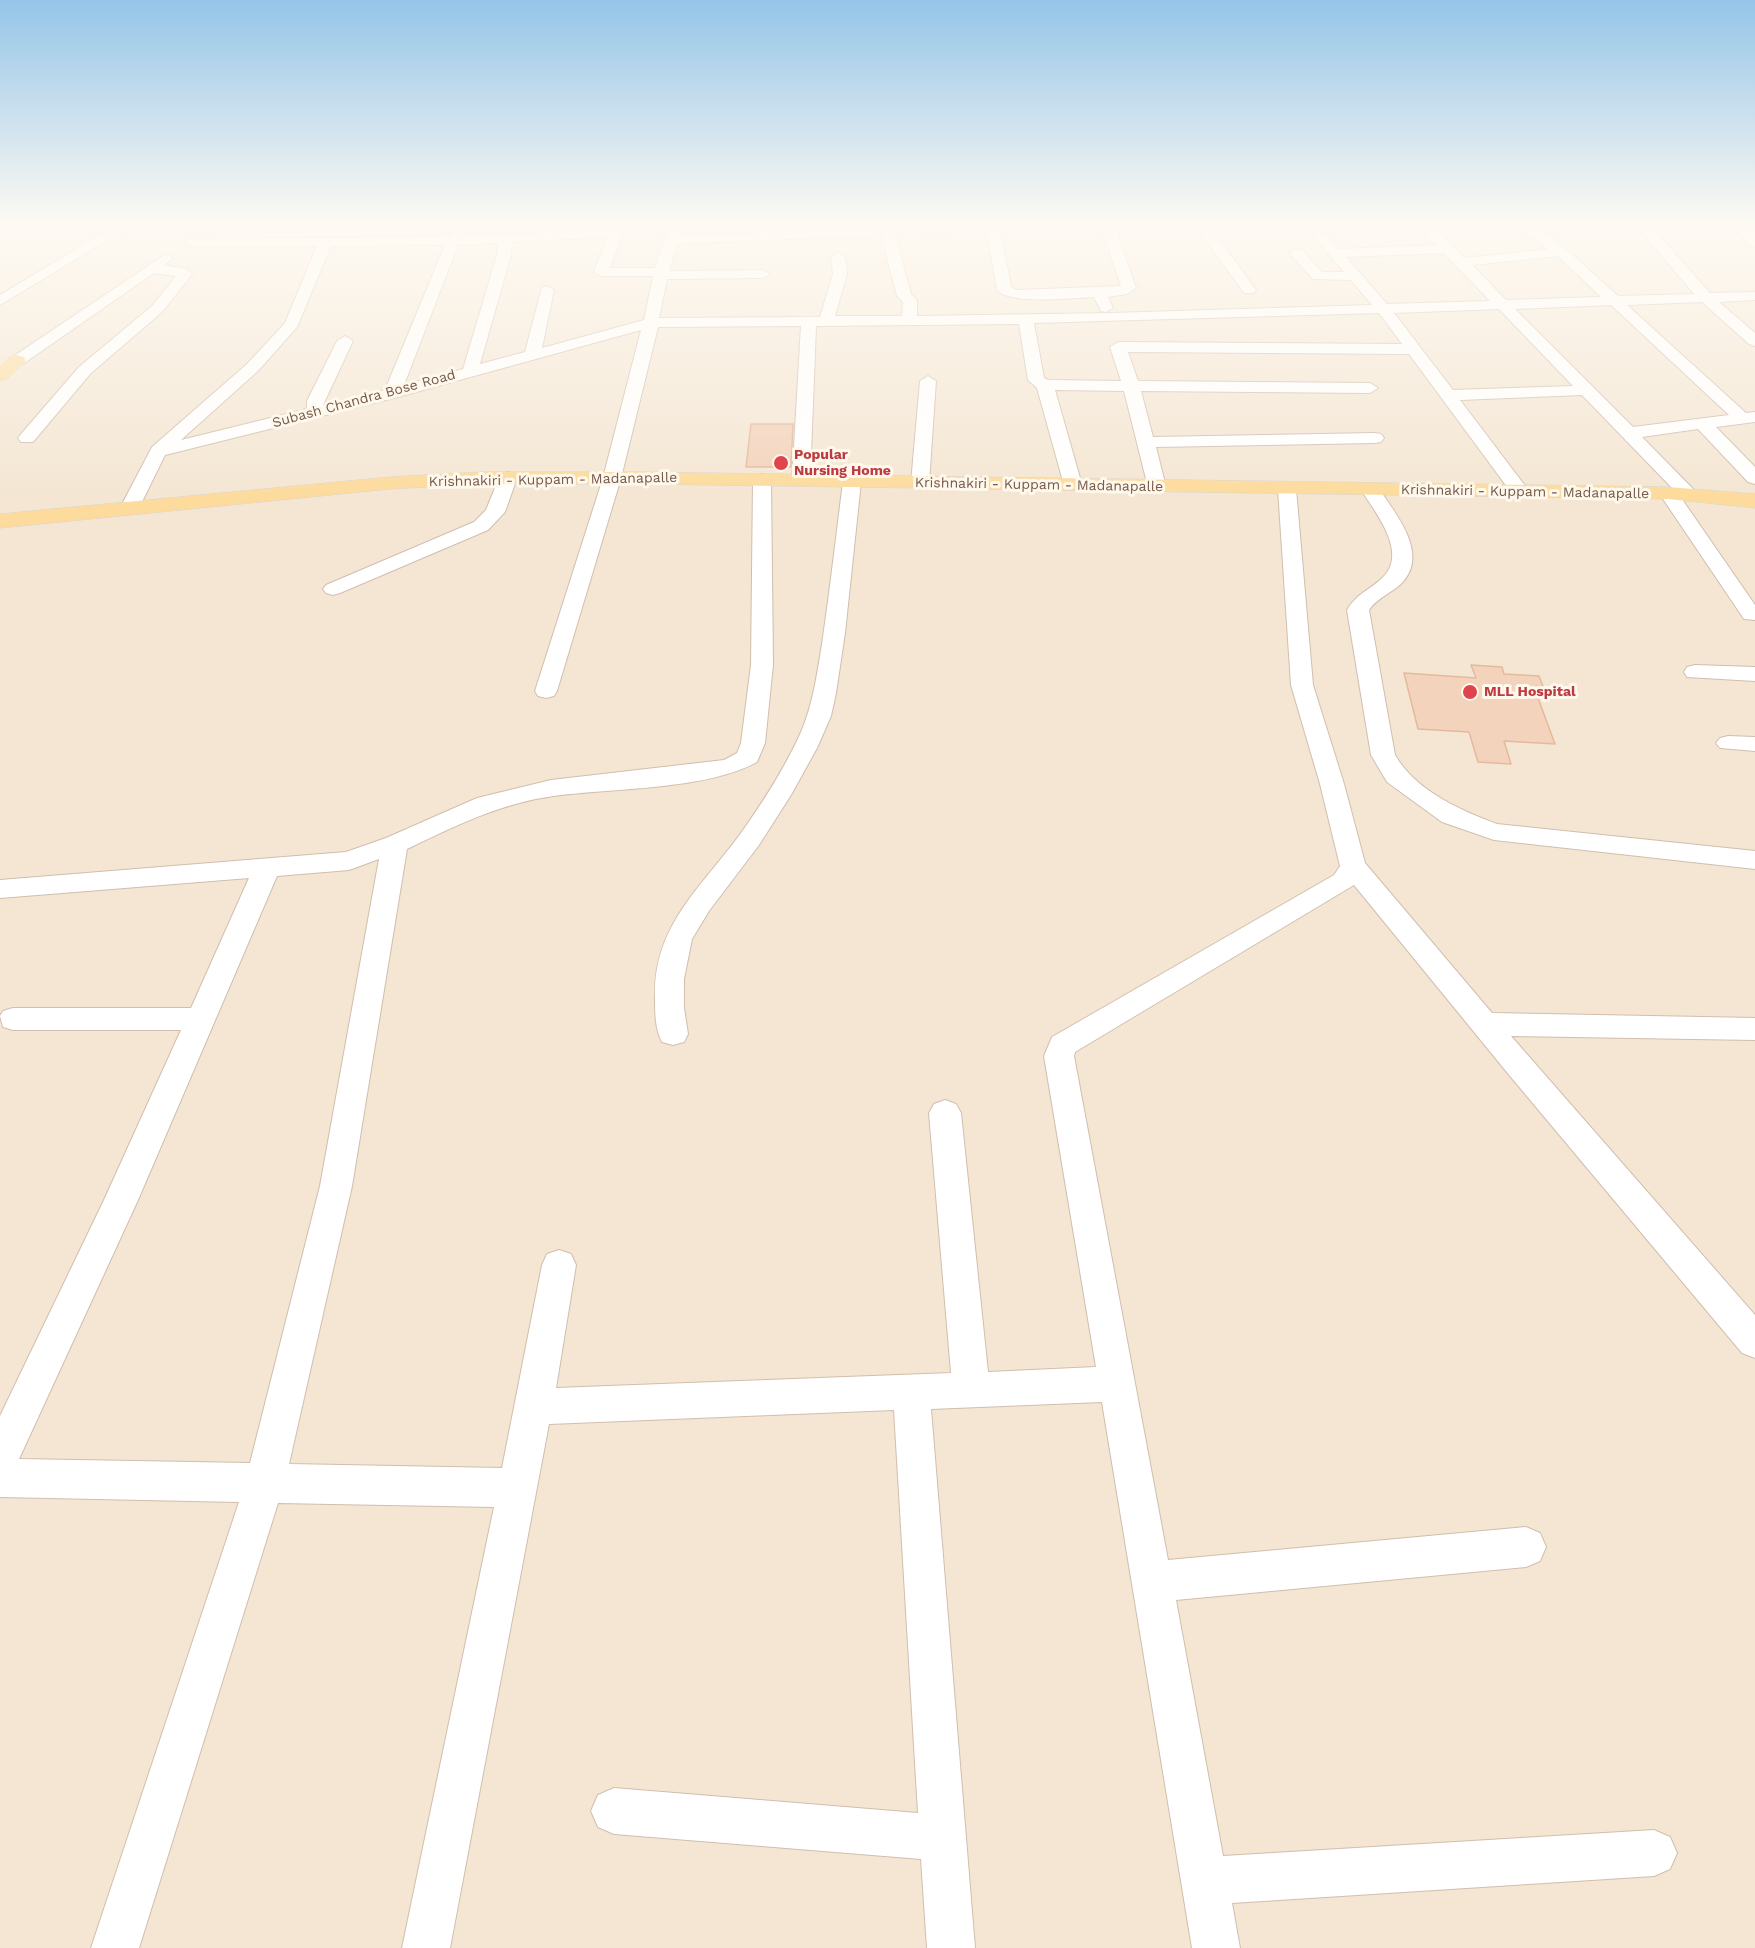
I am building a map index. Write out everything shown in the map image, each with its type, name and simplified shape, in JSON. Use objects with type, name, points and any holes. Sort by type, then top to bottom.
[{"type":"main road","name":"Krishnakiri - Kuppam - Madanapalle","points":[[0,521],[390,483],[508,478],[1668,493],[1755,501]]},
{"type":"street","points":[[4,368],[83,315]]},
{"type":"street","points":[[27,438],[85,370],[150,315]]},
{"type":"street","points":[[130,508],[158,452],[253,366],[292,324],[296,315]]},
{"type":"street","points":[[392,393],[423,315]]},
{"type":"street","points":[[470,372],[487,315]]},
{"type":"street","points":[[533,353],[541,315]]},
{"type":"street","points":[[546,691],[612,478],[653,315]]},
{"type":"street","points":[[801,481],[819,330],[825,315]]},
{"type":"street","points":[[909,315],[909,321]]},
{"type":"street","points":[[1110,315],[1157,487]]},
{"type":"street","name":"Subash Chandra Bose Road","points":[[158,452],[392,393],[533,353],[651,323],[819,330],[909,321],[1195,315]]},
{"type":"street","points":[[1387,315],[1520,491]]},
{"type":"street","points":[[1515,315],[1690,495]]},
{"type":"street","points":[[1632,315],[1749,418]]},
{"type":"street","points":[[1725,315],[1755,341]]},
{"type":"street","points":[[1026,320],[1036,380],[1045,385],[1370,388]]},
{"type":"street","points":[[853,336],[951,334]]},
{"type":"street","points":[[315,412],[315,401],[345,341]]},
{"type":"street","points":[[1118,347],[1414,349]]},
{"type":"street","points":[[920,483],[928,381]]},
{"type":"street","points":[[1045,385],[1073,486]]},
{"type":"street","points":[[1448,394],[1588,390]]},
{"type":"street","points":[[1629,433],[1749,418]]},
{"type":"street","points":[[1703,424],[1755,478]]},
{"type":"street","points":[[1144,442],[1375,438]]},
{"type":"street","points":[[333,590],[481,526],[495,513],[508,478]]},
{"type":"street","points":[[0,889],[349,861],[395,844],[477,806],[551,788],[687,774],[730,767],[748,757],[753,743],[762,665],[762,480]]},
{"type":"street","points":[[673,1034],[669,1014],[669,983],[673,959],[684,928],[750,840],[786,784],[818,718],[823,702],[834,633],[852,482]]},
{"type":"street","points":[[1287,489],[1302,685],[1332,784],[1353,866],[1484,1024],[1755,1341]]},
{"type":"street","points":[[1370,490],[1387,514],[1397,535],[1404,562],[1401,571],[1361,604],[1358,610],[1383,755],[1396,777],[1450,816],[1494,832],[1755,860]]},
{"type":"street","points":[[1668,493],[1751,615]]},
{"type":"street","points":[[1695,672],[1755,674]]},
{"type":"street","points":[[1728,743],[1755,744]]},
{"type":"street","points":[[115,1948],[264,1483],[336,1186],[395,844]]},
{"type":"street","points":[[1216,1948],[1059,1056],[1063,1045],[1342,881],[1353,866]]},
{"type":"street","points":[[3,1445],[121,1200],[267,868]]},
{"type":"street","points":[[13,1019],[201,1019]]},
{"type":"street","points":[[1484,1024],[1755,1029]]},
{"type":"street","points":[[945,1113],[971,1389]]},
{"type":"street","points":[[426,1948],[534,1407],[559,1265]]},
{"type":"street","points":[[534,1407],[1117,1384]]},
{"type":"street","points":[[910,1392],[951,1948]]},
{"type":"street","points":[[0,1478],[518,1488]]},
{"type":"street","points":[[1152,1582],[1526,1547]]},
{"type":"street","points":[[614,1811],[943,1838]]},
{"type":"street","points":[[1203,1881],[1654,1853]]},
{"type":"shaded area","points":[[0,315],[1755,315],[1755,1948],[0,1948]]},
{"type":"building","points":[[751,424],[793,424],[791,467],[746,467]]},
{"type":"building","points":[[1471,665],[1502,667],[1504,674],[1539,676],[1548,699],[1538,698],[1555,744],[1504,741],[1511,764],[1478,762],[1469,732],[1418,729],[1404,673],[1476,678]]},
{"type":"place","name":"Popular Nursing Home","points":[[781,463]]},
{"type":"place","name":"MLL Hospital","points":[[1470,692]]}]
